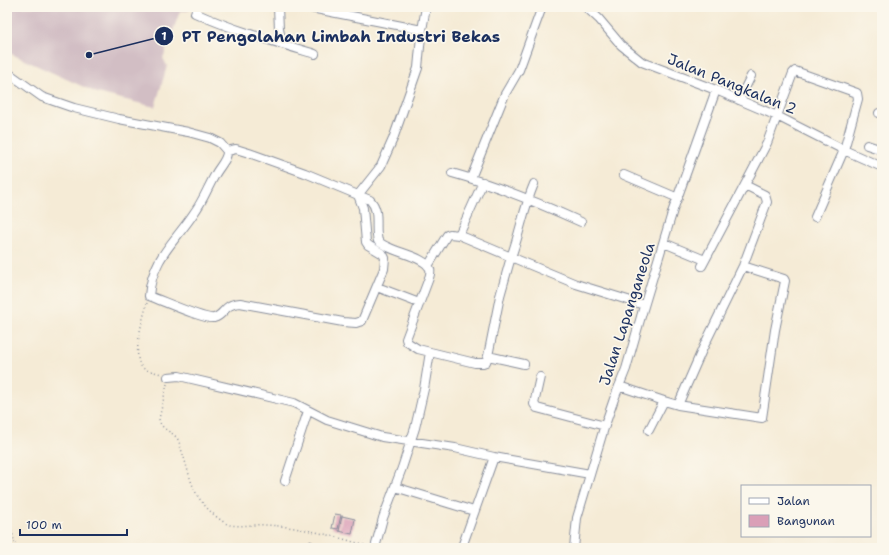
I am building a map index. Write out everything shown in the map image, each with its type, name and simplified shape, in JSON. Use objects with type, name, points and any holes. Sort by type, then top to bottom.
[{"type":"street","points":[[198,7],[195,13],[213,21],[315,54]]},
{"type":"street","points":[[278,7],[279,29],[282,44]]},
{"type":"street","points":[[306,7],[422,30]]},
{"type":"street","points":[[358,195],[381,166],[393,139],[418,68],[426,7]]},
{"type":"street","points":[[471,178],[506,94],[519,70],[542,7]]},
{"type":"street","name":"Jalan Pangkalan 2","points":[[587,7],[621,45],[642,62],[716,90],[777,116],[844,150],[882,167]]},
{"type":"street","points":[[664,243],[704,263],[767,142],[795,71],[857,93],[858,99],[844,150],[814,217]]},
{"type":"street","points":[[7,72],[34,92],[48,99],[74,108],[119,119],[188,132],[210,138],[227,150],[236,150],[249,153],[305,173],[370,200],[375,204],[378,241],[386,247],[422,261],[428,266],[430,274],[406,339],[407,342],[418,349],[430,352],[482,363],[486,362],[500,296],[528,199],[534,184]]},
{"type":"street","points":[[739,100],[751,76]]},
{"type":"street","name":"Jalan Lapanganeola","points":[[574,548],[577,518],[590,474],[605,426],[626,369],[644,305],[678,198],[716,90]]},
{"type":"street","points":[[867,144],[882,150]]},
{"type":"street","points":[[227,150],[226,158],[195,212],[158,262],[152,278],[149,296],[212,319],[218,317],[227,306],[240,302],[343,322],[356,323],[362,321],[384,269],[384,258],[380,251],[373,249],[366,242],[363,208],[358,195]]},
{"type":"street","points":[[452,172],[528,199],[581,222]]},
{"type":"street","points":[[624,175],[678,198]]},
{"type":"street","points":[[459,235],[483,182]]},
{"type":"street","points":[[678,405],[703,348],[743,266],[767,202],[765,195],[745,185]]},
{"type":"street","points":[[428,266],[447,235],[459,235],[576,284],[644,305]]},
{"type":"street","points":[[619,386],[678,405],[762,418],[775,330],[785,281],[743,266]]},
{"type":"street","points":[[377,287],[419,303]]},
{"type":"street","points":[[371,547],[395,487],[410,442],[420,407],[430,352]]},
{"type":"street","points":[[488,356],[524,364]]},
{"type":"street","points":[[168,377],[179,376],[294,403],[327,420],[382,438],[455,448],[494,457],[590,474]]},
{"type":"street","points":[[540,377],[534,404],[537,408],[605,426]]},
{"type":"street","points":[[649,430],[664,401]]},
{"type":"street","points":[[286,481],[308,411]]},
{"type":"street","points":[[464,544],[474,511],[494,457]]},
{"type":"street","points":[[395,487],[474,511]]},
{"type":"path","points":[[149,296],[140,330],[137,352],[139,362],[143,368],[168,377],[159,419],[163,428],[178,440],[191,482],[198,498],[224,522],[229,524],[267,525],[287,528],[342,538],[371,547]]},
{"type":"path","points":[[7,520],[10,523],[16,548]]},
{"type":"shaded area","points":[[10,7],[192,7],[188,11],[180,11],[163,58],[167,66],[155,107],[97,93],[7,52],[7,21]]},
{"type":"building","points":[[335,514],[341,515],[338,529],[332,528]]},
{"type":"building","points":[[342,516],[355,519],[352,534],[339,531]]},
{"type":"building","points":[[310,541],[317,544],[315,548],[307,548]]},
{"type":"place","name":"PT Pengolahan Limbah Industri Bekas","points":[[89,55]]}]
